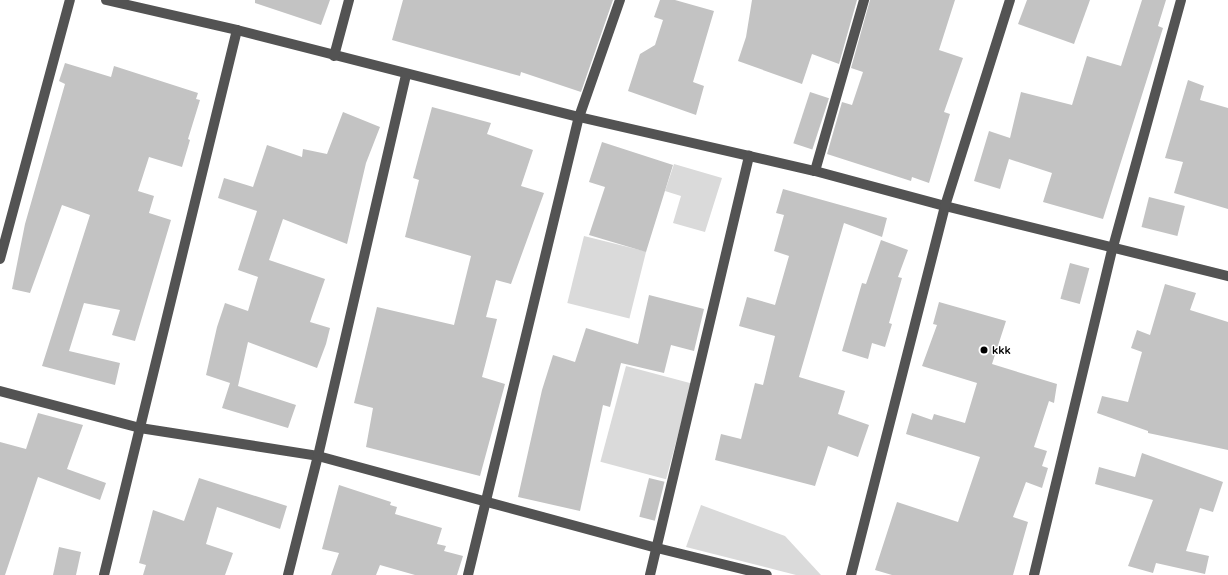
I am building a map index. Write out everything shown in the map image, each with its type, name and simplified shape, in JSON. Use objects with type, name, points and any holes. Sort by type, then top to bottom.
[{"type":"street","points":[[0,259],[70,0]]},
{"type":"street","points":[[106,0],[237,30],[334,56],[579,117],[815,171],[945,206],[1228,276]]},
{"type":"street","points":[[334,56],[349,0]]},
{"type":"street","points":[[468,575],[579,117],[620,0]]},
{"type":"street","points":[[815,171],[864,0]]},
{"type":"street","points":[[851,575],[945,206],[1010,0]]},
{"type":"street","points":[[1034,575],[1113,247],[1181,0]]},
{"type":"street","points":[[104,575],[237,30]]},
{"type":"street","points":[[288,575],[318,456],[406,74]]},
{"type":"street","points":[[650,575],[749,156]]},
{"type":"street","points":[[0,391],[140,428],[318,456],[486,500],[656,548],[767,575]]},
{"type":"shaded area","points":[[674,164],[722,178],[705,232],[673,223],[681,196],[665,191]]},
{"type":"shaded area","points":[[584,236],[646,251],[629,318],[567,303]]},
{"type":"shaded area","points":[[626,366],[692,384],[666,479],[600,462]]},
{"type":"shaded area","points":[[701,505],[785,536],[821,575],[796,575],[686,547]]},
{"type":"building","points":[[255,0],[330,0],[321,25],[255,3]]},
{"type":"building","points":[[403,0],[613,0],[581,92],[521,72],[520,76],[392,40]]},
{"type":"building","points":[[660,0],[675,0],[714,11],[693,82],[704,86],[696,115],[628,91],[640,54],[655,45],[663,20],[654,17]]},
{"type":"building","points":[[752,0],[857,0],[839,64],[812,54],[802,84],[738,61],[746,37]]},
{"type":"building","points":[[870,0],[955,0],[939,50],[963,58],[944,112],[950,114],[929,183],[912,177],[911,181],[827,154],[842,102],[852,105],[863,72],[851,68]]},
{"type":"building","points":[[1027,0],[1090,0],[1074,44],[1018,24]]},
{"type":"building","points":[[1142,0],[1166,0],[1158,26],[1163,28],[1103,219],[1043,202],[1052,173],[1009,159],[1000,189],[974,181],[989,131],[1010,138],[1021,92],[1072,105],[1087,56],[1121,66]]},
{"type":"building","points":[[65,63],[111,77],[114,66],[198,93],[196,99],[200,100],[188,139],[190,140],[182,167],[149,157],[138,191],[154,196],[149,213],[171,220],[135,341],[112,335],[120,310],[84,303],[69,351],[120,363],[115,385],[42,366],[90,215],[62,205],[30,293],[12,289],[25,224],[65,84],[59,81]]},
{"type":"building","points":[[1188,80],[1204,86],[1200,100],[1228,108],[1228,209],[1174,193],[1183,162],[1165,158]]},
{"type":"building","points":[[810,92],[829,98],[812,150],[793,143]]},
{"type":"building","points":[[432,107],[491,123],[487,134],[533,150],[521,186],[544,193],[511,284],[496,280],[486,317],[497,319],[482,377],[505,384],[480,476],[366,447],[373,408],[354,403],[377,307],[454,325],[471,256],[405,237],[419,180],[413,178]]},
{"type":"building","points":[[343,112],[380,127],[366,163],[347,244],[283,219],[269,260],[325,279],[310,322],[330,328],[317,368],[248,342],[238,386],[296,405],[288,428],[222,408],[230,383],[206,375],[217,327],[225,303],[248,311],[258,277],[238,270],[257,211],[218,198],[224,178],[253,187],[267,145],[302,157],[303,149],[327,154]]},
{"type":"building","points":[[602,142],[673,165],[646,252],[589,235],[605,187],[589,182]]},
{"type":"building","points":[[783,189],[887,218],[882,237],[844,223],[799,377],[845,391],[838,414],[869,425],[858,457],[828,446],[815,486],[715,460],[721,434],[741,439],[755,383],[763,385],[775,336],[739,326],[747,297],[775,305],[789,256],[774,251],[784,215],[776,213]]},
{"type":"building","points":[[1149,197],[1185,206],[1177,236],[1142,227]]},
{"type":"building","points":[[881,240],[908,250],[898,277],[902,278],[889,323],[892,324],[885,347],[872,343],[868,359],[842,351],[862,283],[866,284]]},
{"type":"building","points":[[1070,263],[1089,268],[1080,304],[1060,299]]},
{"type":"building","points":[[1165,284],[1196,293],[1190,310],[1228,322],[1228,450],[1148,433],[1148,431],[1097,413],[1102,396],[1128,402],[1142,352],[1131,348],[1137,330],[1150,335]]},
{"type":"building","points":[[649,295],[704,309],[694,351],[671,345],[664,373],[621,363],[610,407],[603,405],[580,511],[518,497],[542,390],[553,355],[575,362],[586,328],[638,344]]},
{"type":"building","points":[[939,302],[1006,321],[992,364],[1057,384],[1054,403],[1049,401],[1034,447],[1047,451],[1042,466],[1048,468],[1042,488],[1026,482],[1013,517],[1028,522],[1013,575],[892,575],[875,570],[897,502],[958,522],[980,457],[906,434],[912,413],[932,420],[934,414],[965,423],[977,383],[922,366],[937,325],[933,324]]},
{"type":"building","points":[[38,413],[83,425],[67,469],[106,483],[100,500],[38,477],[5,575],[0,575],[0,442],[26,449]]},
{"type":"building","points":[[1142,453],[1223,482],[1213,512],[1200,508],[1186,551],[1209,556],[1205,574],[1156,563],[1153,573],[1128,566],[1153,500],[1095,484],[1099,467],[1135,477]]},
{"type":"building","points":[[199,478],[287,506],[280,529],[217,507],[206,544],[233,553],[225,575],[143,575],[146,565],[139,563],[153,510],[184,521]]},
{"type":"building","points":[[649,478],[665,482],[655,521],[639,517]]},
{"type":"building","points":[[339,485],[391,502],[390,505],[397,507],[395,514],[442,528],[437,544],[446,546],[444,551],[463,556],[457,575],[415,575],[380,565],[376,575],[331,575],[339,553],[322,549]]},
{"type":"building","points":[[59,547],[81,552],[76,575],[53,575]]},
{"type":"place","name":"kkk","points":[[984,350]]}]
